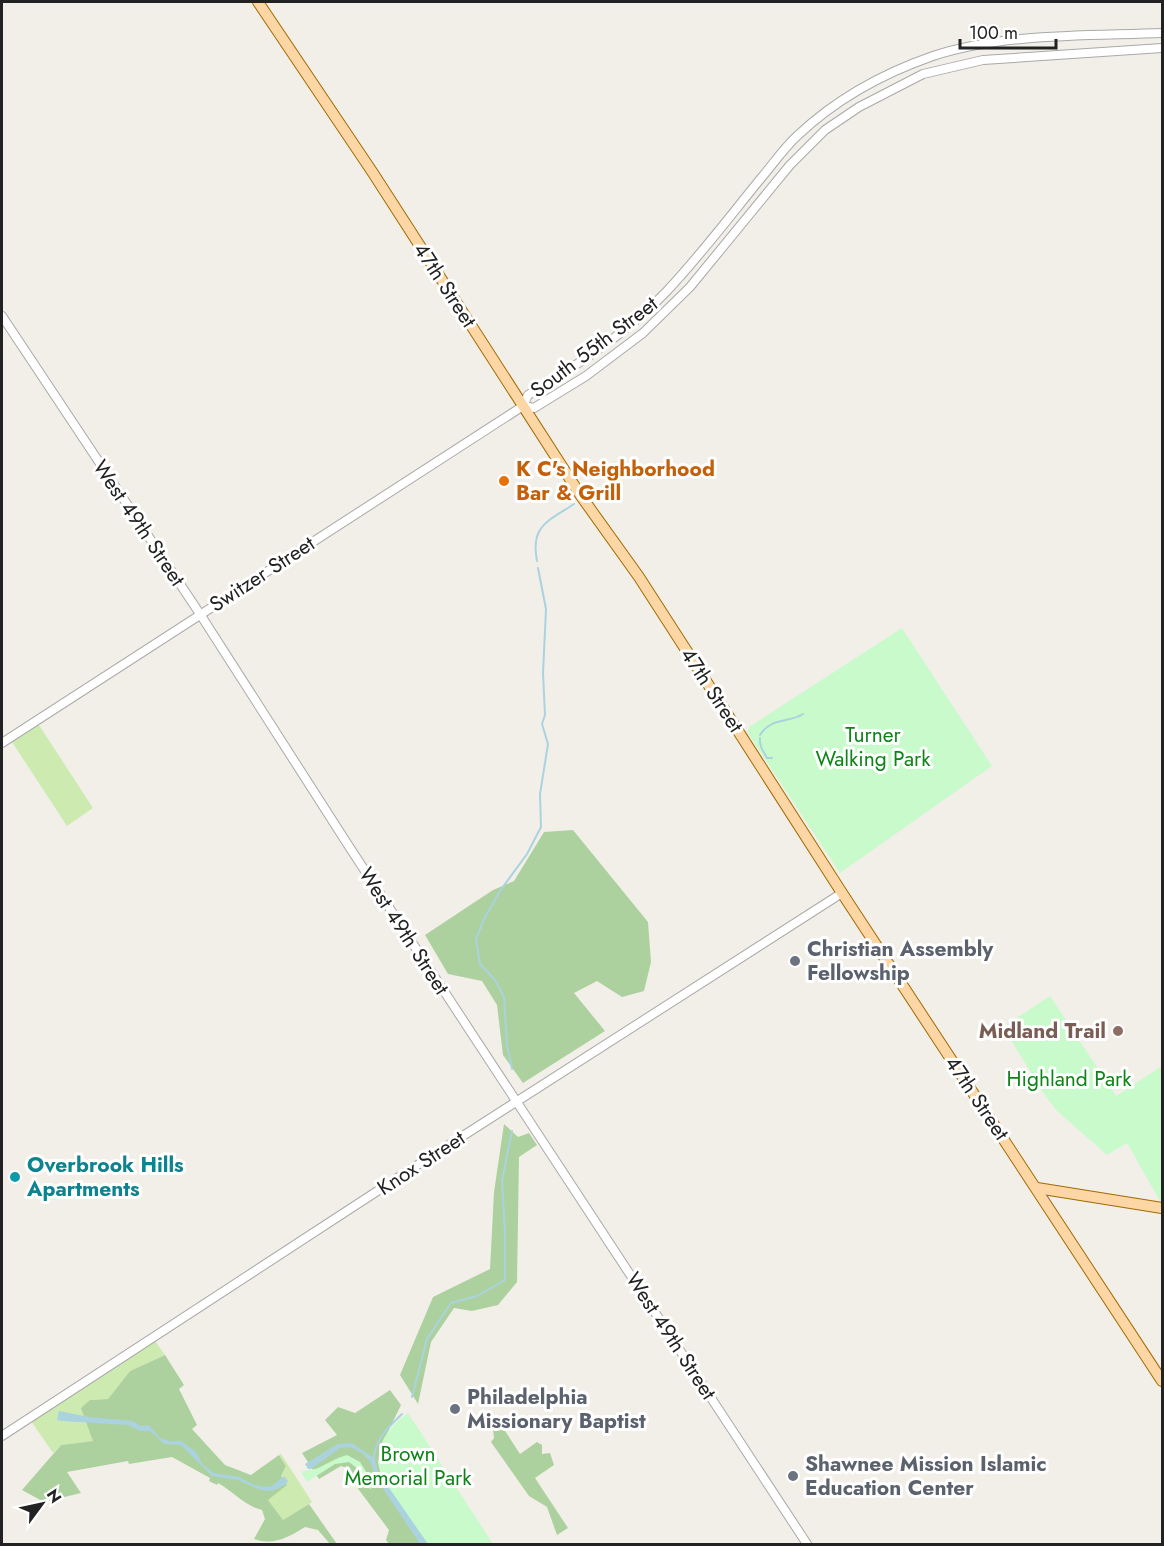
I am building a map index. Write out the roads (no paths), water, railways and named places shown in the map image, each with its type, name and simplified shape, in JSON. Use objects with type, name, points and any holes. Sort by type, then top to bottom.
[{"type":"main road","name":"47th Street","points":[[258,2],[373,173],[581,496],[676,634],[842,893],[1162,1381]]},
{"type":"main road","points":[[1037,1188],[1162,1208]]},
{"type":"main road","points":[[1052,1211],[1053,1204],[1068,1194]]},
{"type":"street","name":"South 55th Street","points":[[1162,33],[1056,37],[990,42],[965,47],[890,73],[845,98],[797,136],[691,264],[656,302],[598,350],[528,395],[523,406],[534,408],[577,382],[607,362],[643,333],[690,288],[790,165],[825,130],[859,107],[922,74],[983,60],[1162,48]]},
{"type":"street","name":"West 49th Street","points":[[2,316],[200,614],[361,866],[807,1545]]},
{"type":"street","name":"Switzer Street","points":[[2,743],[523,406]]},
{"type":"street","name":"Knox Street","points":[[2,1436],[842,893]]},
{"type":"water","points":[[59,1411],[89,1417],[133,1421],[140,1426],[149,1425],[160,1438],[181,1441],[196,1452],[203,1465],[214,1473],[239,1477],[254,1485],[267,1487],[272,1486],[283,1477],[288,1481],[285,1485],[272,1491],[260,1490],[238,1480],[212,1476],[181,1445],[164,1444],[150,1431],[140,1431],[128,1425],[57,1420]]},
{"type":"water","points":[[352,1443],[375,1459],[378,1472],[428,1544],[420,1544],[376,1478],[370,1461],[362,1453],[350,1447],[340,1448],[311,1469],[308,1469],[305,1464],[338,1444]]},
{"type":"waterway","points":[[537,561],[536,540],[539,532],[549,520],[574,504]]},
{"type":"waterway","points":[[512,1069],[507,1045],[504,997],[495,980],[480,964],[476,939],[500,891],[527,854],[541,827],[540,794],[548,744],[542,724],[545,715],[543,673],[546,609],[538,568]]},
{"type":"waterway","points":[[760,735],[769,725],[803,714]]},
{"type":"waterway","points":[[760,738],[767,758],[772,758]]},
{"type":"waterway","points":[[412,1397],[427,1339],[451,1303],[477,1296],[505,1280],[502,1181],[512,1131]]},
{"type":"waterway","points":[[373,1461],[379,1440],[402,1414]]},
{"type":"place","name":"K C's Neighborhood Bar & Grill","points":[[504,481]]},
{"type":"place","name":"Christian Assembly Fellowship","points":[[795,961]]},
{"type":"place","name":"Midland Trail","points":[[1118,1031]]},
{"type":"place","name":"Overbrook Hills Apartments","points":[[15,1177]]},
{"type":"place","name":"Philadelphia Missionary Baptist","points":[[455,1409]]},
{"type":"place","name":"Shawnee Mission Islamic Education Center","points":[[793,1476]]},
{"type":"park label","name":"Turner Walking Park","points":[[873,747]]},
{"type":"park label","name":"Highland Park","points":[[1069,1079]]},
{"type":"park label","name":"Brown Memorial Park","points":[[408,1466]]}]
